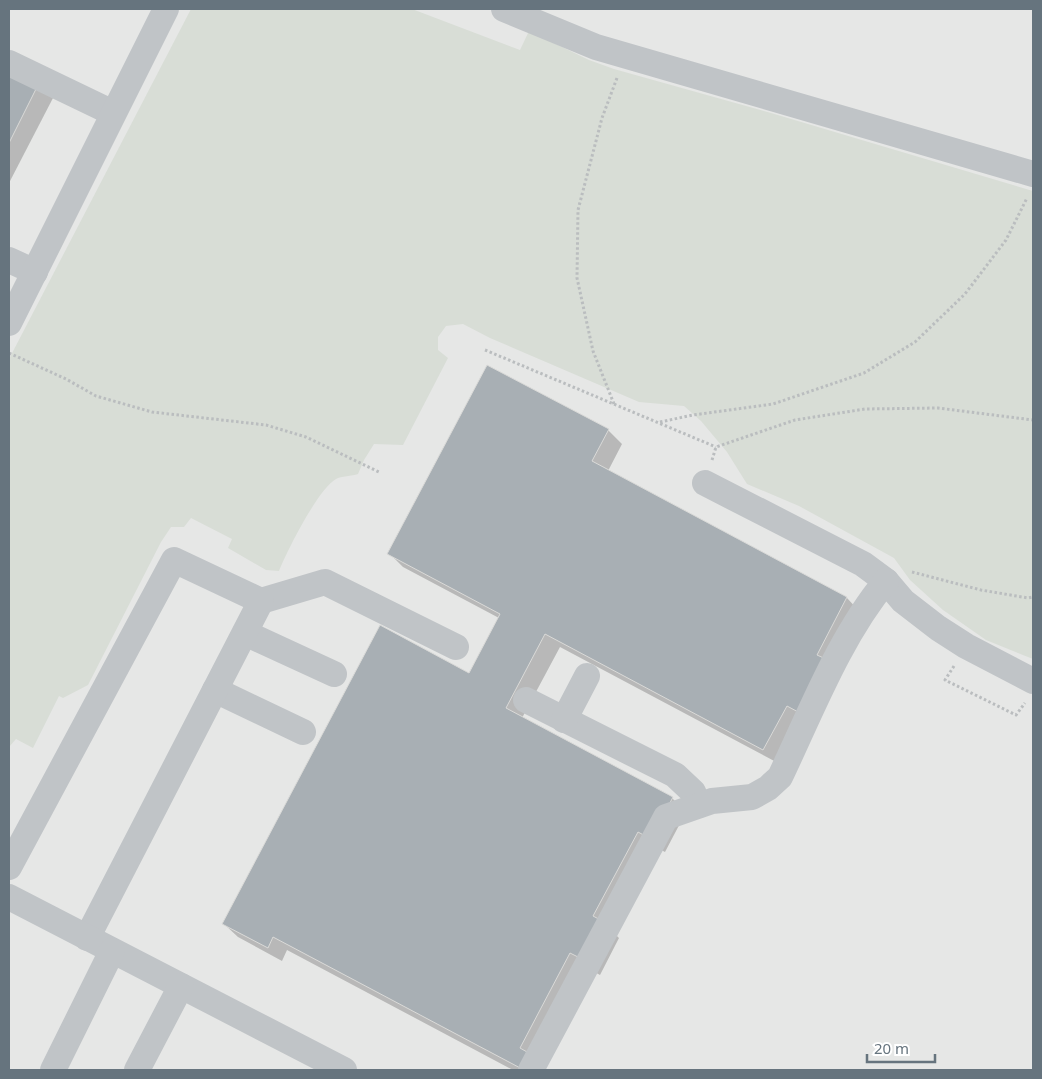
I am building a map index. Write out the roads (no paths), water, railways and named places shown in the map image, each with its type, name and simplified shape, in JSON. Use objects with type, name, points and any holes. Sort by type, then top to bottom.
[{"type":"lane","points":[[9,323],[166,9]]},
{"type":"lane","points":[[504,9],[596,47],[1031,184]]},
{"type":"lane","points":[[9,63],[113,113]]},
{"type":"lane","points":[[9,260],[34,272]]},
{"type":"lane","points":[[705,483],[863,564],[897,576]]},
{"type":"lane","points":[[9,867],[174,560],[262,601],[325,582],[456,647]]},
{"type":"lane","points":[[897,576],[903,601],[938,628],[966,646],[1033,681]]},
{"type":"lane","points":[[531,1070],[666,817],[712,801],[752,798],[768,788],[780,777],[844,642],[877,592],[897,576]]},
{"type":"lane","points":[[87,938],[262,601]]},
{"type":"lane","points":[[245,633],[334,674]]},
{"type":"lane","points":[[564,720],[587,676]]},
{"type":"lane","points":[[215,690],[303,732]]},
{"type":"lane","points":[[526,700],[675,775],[693,792],[699,805]]},
{"type":"lane","points":[[9,897],[344,1070]]},
{"type":"lane","points":[[53,1070],[112,951]]},
{"type":"lane","points":[[137,1070],[181,986]]}]
